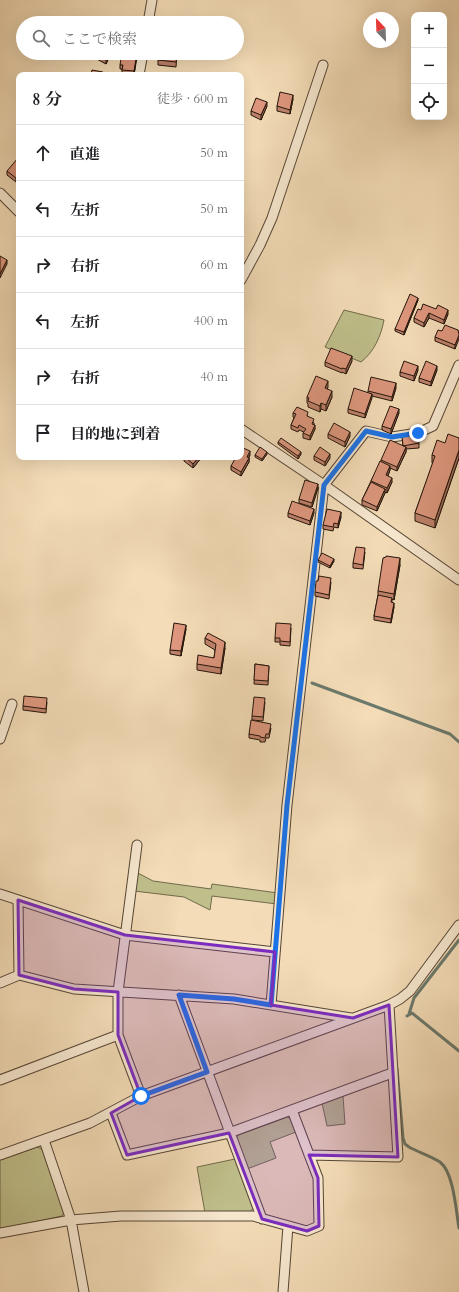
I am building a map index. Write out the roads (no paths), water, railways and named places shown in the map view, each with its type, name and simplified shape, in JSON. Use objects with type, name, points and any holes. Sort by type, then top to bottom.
[{"type":"street","points":[[149,16],[152,0]]},
{"type":"street","points":[[140,72],[142,60]]},
{"type":"street","points":[[244,274],[260,245],[272,218],[323,65]]},
{"type":"street","points":[[0,193],[16,209]]},
{"type":"street","points":[[271,1005],[287,805],[324,485],[366,431],[392,437],[418,433],[433,426],[459,365]]},
{"type":"street","points":[[244,432],[324,485],[459,580]]},
{"type":"street","points":[[0,739],[12,704]]},
{"type":"street","points":[[137,845],[118,992],[118,1035],[141,1096]]},
{"type":"street","points":[[0,894],[125,934],[275,952]]},
{"type":"street","points":[[18,900],[19,975]]},
{"type":"street","points":[[0,1155],[90,1123],[141,1096],[389,1005],[410,991],[459,925]]},
{"type":"street","points":[[0,983],[19,975],[74,989],[234,999],[353,1018]]},
{"type":"street","points":[[179,995],[262,1219]]},
{"type":"street","points":[[309,1155],[398,1157],[389,1005]]},
{"type":"street","points":[[0,1080],[118,1035]]},
{"type":"street","points":[[111,1112],[127,1155],[229,1133],[392,1073]]},
{"type":"street","points":[[0,1234],[71,1220],[121,1216],[253,1216],[307,1231],[319,1226],[318,1178],[292,1110]]},
{"type":"street","points":[[44,1140],[71,1220],[84,1292]]},
{"type":"street","points":[[283,1292],[288,1226]]},
{"type":"waterway","points":[[312,683],[450,734],[459,742]]},
{"type":"waterway","points":[[409,1014],[414,998],[459,940]]},
{"type":"waterway","points":[[407,1016],[412,1013],[459,1051]]},
{"type":"waterway","points":[[397,1069],[403,1138],[405,1144],[440,1162],[445,1167],[454,1193],[459,1228]]}]
